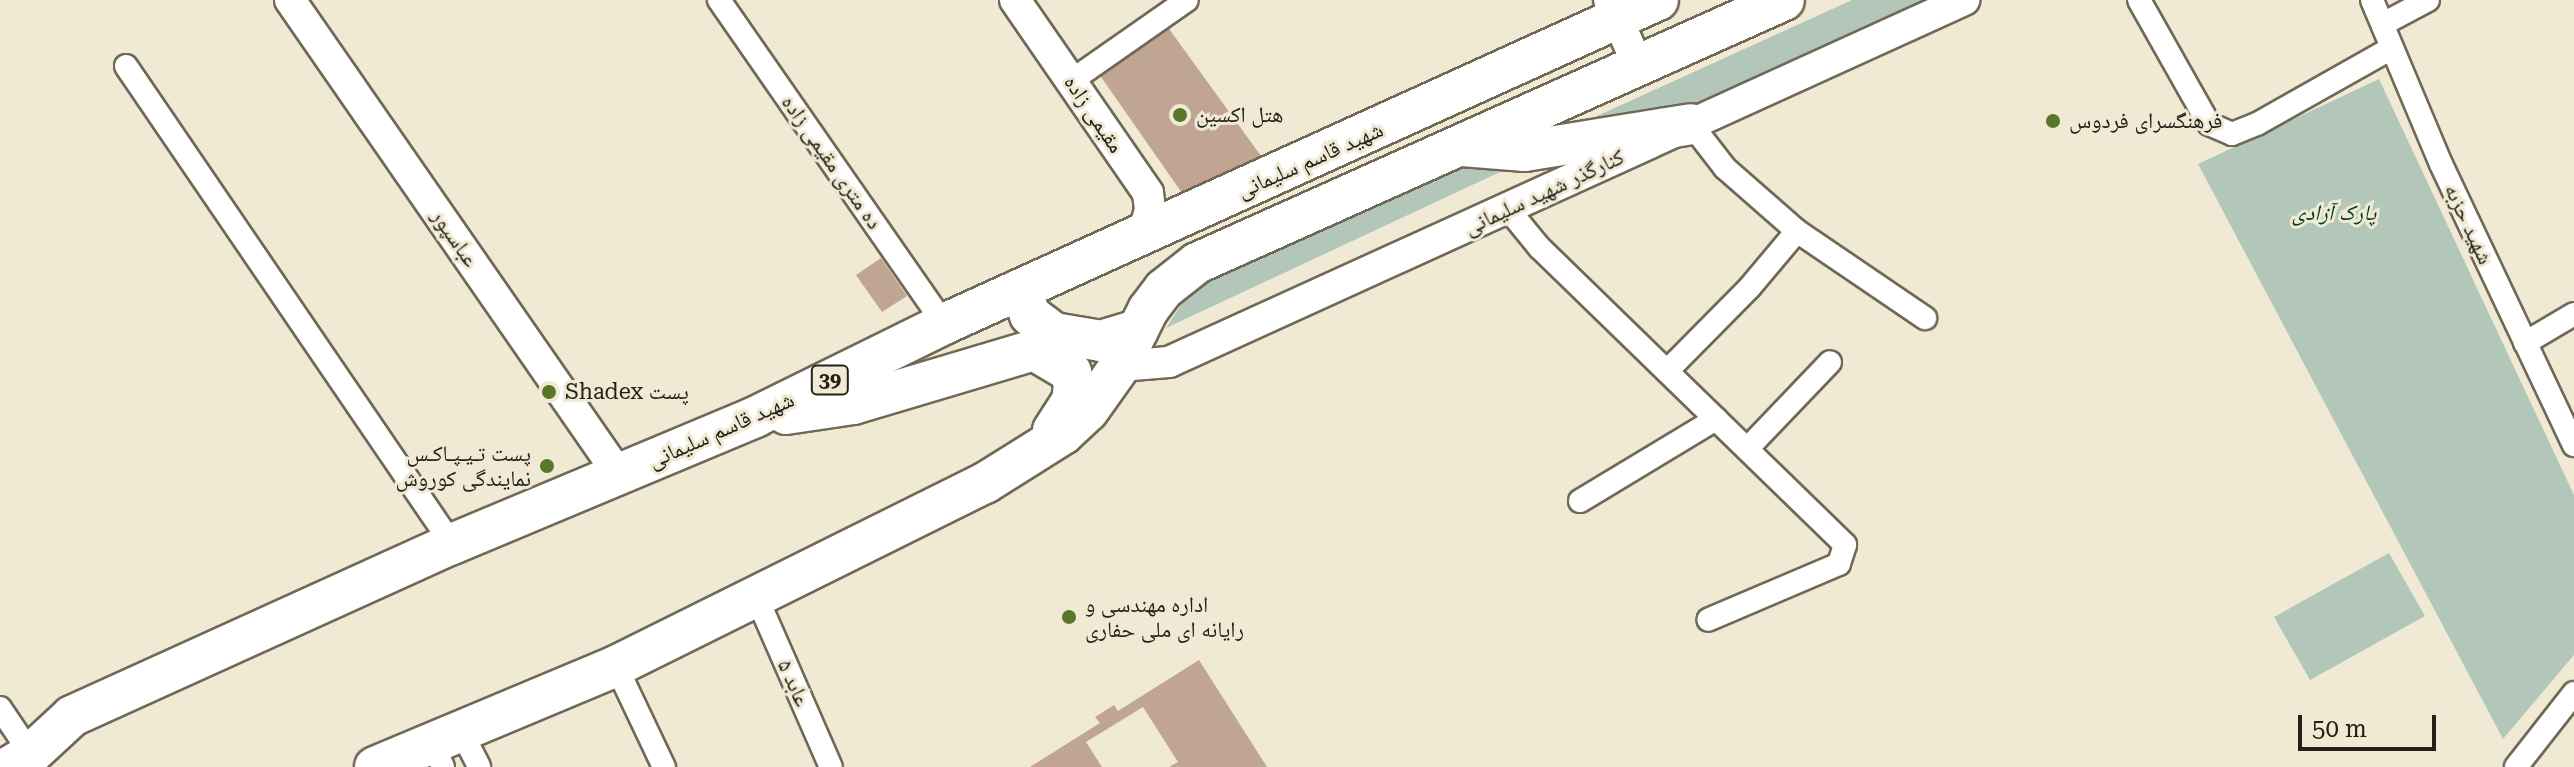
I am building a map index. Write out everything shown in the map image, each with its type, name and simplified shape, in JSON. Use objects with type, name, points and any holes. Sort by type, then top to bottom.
[{"type":"highway","name":"شهید قاسم سلیمانی","points":[[20,760],[72,716],[452,544],[755,417],[944,324],[1187,216],[1613,9],[1658,0]]},
{"type":"highway","points":[[375,767],[454,753],[616,666],[985,483],[1063,434],[1088,411],[1120,366],[1164,289],[1197,263],[1784,0]]},
{"type":"highway","points":[[1458,146],[1525,151],[1691,124]]},
{"type":"highway","points":[[1027,287],[1024,297],[1030,315],[1054,333],[1101,341],[1138,330]]},
{"type":"highway","points":[[755,417],[853,404],[1034,350],[1071,372],[1074,385],[1072,401],[1058,425],[1034,450]]},
{"type":"main road","name":"عباسپور","points":[[290,0],[620,476]]},
{"type":"main road","name":"مقیمی زاده","points":[[1015,0],[1079,76],[1148,193],[1150,210],[1143,235]]},
{"type":"main road","points":[[1037,0],[1079,76],[1187,216]]},
{"type":"main road","name":"کنارگذر شهید سلیمانی","points":[[1120,366],[1169,362],[1964,0]]},
{"type":"main road","points":[[1613,9],[1638,65]]},
{"type":"street","name":"ده متری مقیمی زاده","points":[[719,0],[944,324]]},
{"type":"street","points":[[1079,76],[1187,0]]},
{"type":"street","points":[[2139,0],[2209,124],[2232,134],[2257,124],[2392,48]]},
{"type":"street","name":"شهید حزبه","points":[[2372,0],[2418,113],[2573,442]]},
{"type":"street","points":[[2383,24],[2428,0]]},
{"type":"street","points":[[126,66],[452,544]]},
{"type":"street","points":[[1691,124],[1725,168],[1797,231],[1925,318]]},
{"type":"street","points":[[1508,209],[1539,247],[1845,545],[1839,564],[1708,620]]},
{"type":"street","points":[[1667,371],[1750,287],[1797,231]]},
{"type":"street","points":[[2525,343],[2574,314]]},
{"type":"street","points":[[1747,449],[1830,362]]},
{"type":"street","points":[[1580,501],[1716,419]]},
{"type":"street","name":"عابد ۵","points":[[757,598],[831,767]]},
{"type":"street","points":[[616,666],[664,767]]},
{"type":"street","points":[[2516,767],[2574,693]]},
{"type":"street","points":[[0,708],[20,760]]},
{"type":"green space","points":[[1852,0],[1929,0],[1659,125],[1564,131]]},
{"type":"green space","name":"پارک آزادی","points":[[2379,79],[2574,495],[2574,655],[2503,739],[2198,164]]},
{"type":"green space","points":[[1464,165],[1515,165],[1166,328],[1195,283]]},
{"type":"green space","points":[[2389,553],[2425,616],[2310,680],[2274,617]]},
{"type":"building","name":"هتل اکسین","points":[[1167,26],[1261,156],[1182,193],[1099,74]]},
{"type":"building","points":[[881,258],[907,296],[882,312],[856,275]]},
{"type":"building","points":[[1199,660],[1267,767],[1169,767],[1178,762],[1143,707],[1086,742],[1102,767],[1030,767],[1100,723],[1095,717],[1114,705],[1118,711]]},
{"type":"place","name":"هتل اکسین","points":[[1180,115]]},
{"type":"place","name":"فرهنگسرای فردوس","points":[[2053,121]]},
{"type":"place","name":"Shadex پست","points":[[549,392]]},
{"type":"place","name":"پست تـیـپـاکـس نمایندگی کوروش","points":[[547,466]]},
{"type":"place","name":"اداره مهندسی و رایانه ای ملی حفاری","points":[[1069,617]]}]
